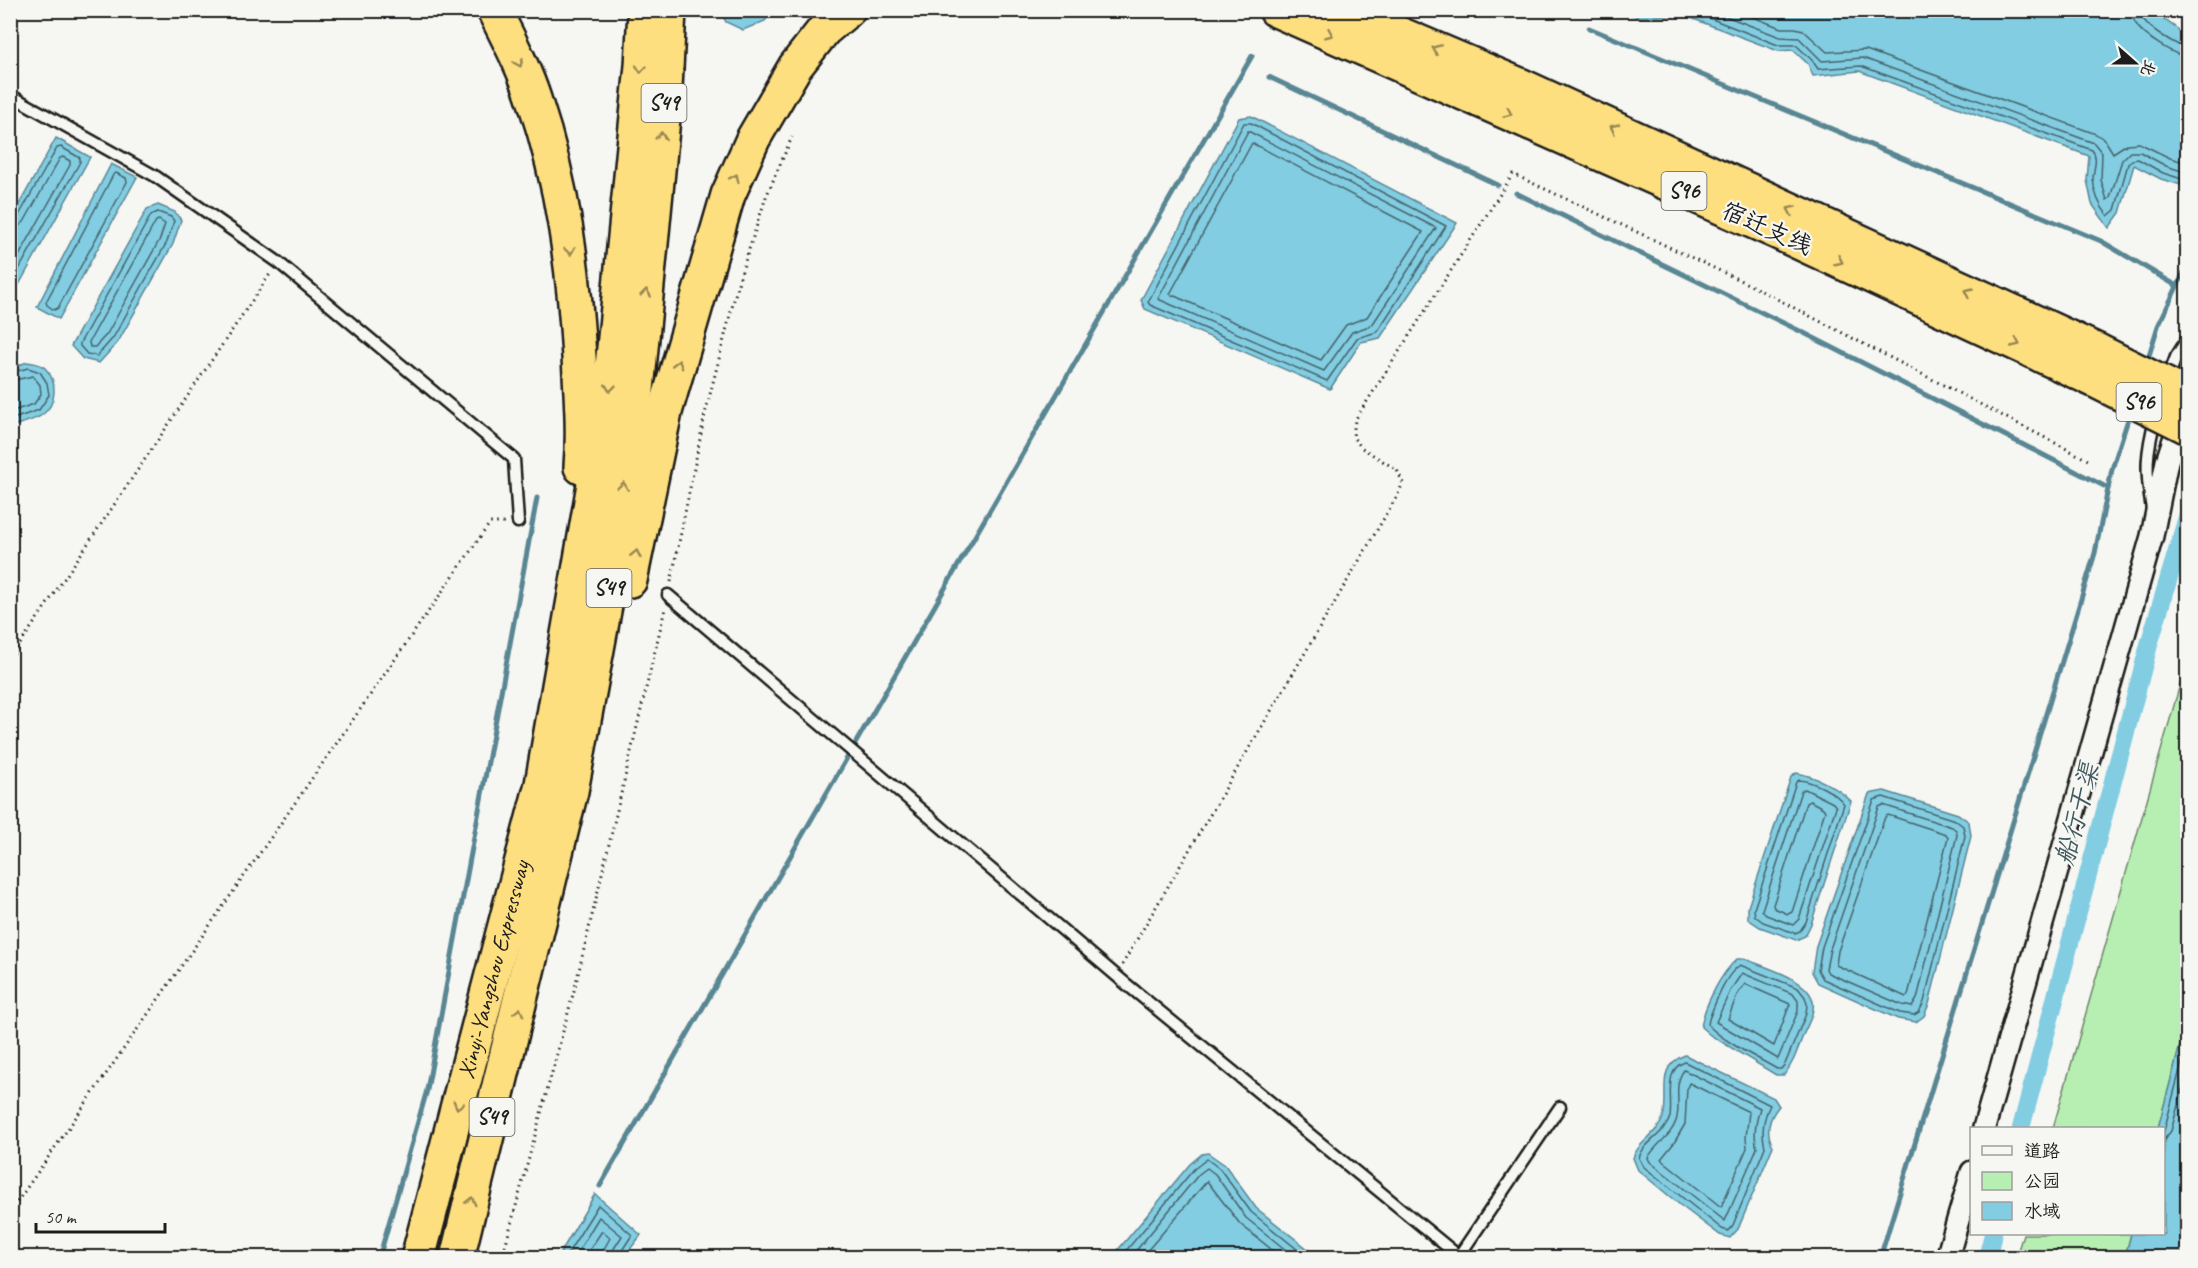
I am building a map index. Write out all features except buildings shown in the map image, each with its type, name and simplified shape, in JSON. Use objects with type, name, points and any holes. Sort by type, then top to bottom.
[{"type":"highway","name":"S49","points":[[494,10],[535,101],[555,172],[569,247],[575,301],[582,452],[578,509],[560,625],[542,784]]},
{"type":"highway","points":[[542,784],[609,398],[642,189],[642,66],[645,10]]},
{"type":"highway","name":"S49","points":[[527,976],[571,792],[608,589],[637,390],[642,189],[664,108],[669,10]]},
{"type":"highway","points":[[527,976],[562,877],[586,794],[664,412],[728,195],[753,139],[795,67],[824,30],[848,10]]},
{"type":"highway","name":"宿迁支线","points":[[1276,10],[1777,232],[2094,364],[2187,397]]},
{"type":"highway","name":"宿迁支线","points":[[1343,10],[1522,86],[2094,364],[2187,427]]},
{"type":"highway","name":"Xinyi-Yangzhou Expressway","points":[[418,1257],[542,784]]},
{"type":"highway","name":"Xinyi-Yangzhou Expressway","points":[[457,1257],[527,976]]},
{"type":"street","points":[[1984,1127],[2155,523],[2167,461],[2187,397]]},
{"type":"street","points":[[1947,1257],[1970,1176]]},
{"type":"lane","points":[[10,94],[155,176],[278,262],[514,459],[518,522]]},
{"type":"lane","points":[[2155,523],[2146,478],[2148,450],[2160,398],[2176,357],[2187,338]]},
{"type":"lane","points":[[668,595],[1116,975],[1460,1257],[1560,1107]]},
{"type":"path","points":[[502,1257],[574,987],[668,595],[705,414],[740,280],[766,197],[792,136]]},
{"type":"path","points":[[1116,975],[1397,496],[1403,483],[1397,470],[1362,448],[1353,436],[1355,420],[1512,174],[1748,284],[2088,460]]},
{"type":"path","points":[[10,659],[278,262]]},
{"type":"path","points":[[10,1212],[490,523],[518,522]]},
{"type":"green space","points":[[2187,660],[2187,1019],[2158,1127],[2053,1127]]},
{"type":"green space","points":[[2023,1235],[2131,1235],[2125,1257],[2016,1257]]},
{"type":"water","points":[[2118,10],[2154,12],[2187,36],[2188,187],[2161,179],[2134,165],[2120,213],[2109,228],[2092,204],[2087,180],[2089,156],[1859,71],[1813,76],[1808,64],[1793,50],[1778,51],[1683,15],[1640,17],[1617,11]]},
{"type":"water","points":[[720,11],[773,11],[765,21],[743,30],[726,22]]},
{"type":"water","points":[[1251,116],[1457,223],[1380,338],[1361,342],[1330,389],[1145,309],[1141,300],[1239,118]]},
{"type":"water","points":[[56,138],[90,157],[15,292],[11,289],[11,219]]},
{"type":"water","points":[[111,164],[137,177],[59,319],[37,307]]},
{"type":"water","points":[[158,205],[175,212],[181,220],[173,244],[118,342],[99,363],[83,359],[71,346],[147,209]]},
{"type":"water","points":[[27,362],[41,365],[49,373],[54,386],[53,399],[42,415],[11,427],[11,368]]},
{"type":"water","points":[[1796,773],[1825,783],[1851,801],[1811,924],[1805,936],[1796,940],[1760,927],[1748,919],[1748,907],[1791,777]]},
{"type":"water","points":[[1884,791],[1958,814],[1969,822],[1971,836],[1929,1004],[1924,1016],[1916,1022],[1898,1019],[1818,983],[1812,972],[1816,946],[1869,794]]},
{"type":"water","points":[[1737,959],[1745,959],[1785,975],[1795,980],[1810,994],[1813,1002],[1812,1014],[1793,1060],[1784,1075],[1776,1075],[1710,1035],[1701,1027],[1714,990]]},
{"type":"water","points":[[2187,1019],[2187,1257],[2125,1257],[2131,1235],[2165,1235],[2165,1127],[2158,1127]]},
{"type":"water","points":[[1685,1055],[1774,1098],[1779,1106],[1769,1125],[1769,1136],[1773,1146],[1738,1229],[1730,1238],[1720,1235],[1680,1205],[1638,1170],[1633,1158],[1639,1147],[1657,1129],[1663,1117],[1665,1082],[1669,1067],[1675,1060]]},
{"type":"water","points":[[1208,1153],[1225,1165],[1256,1208],[1318,1257],[1112,1257],[1190,1164],[1202,1154]]},
{"type":"water","points":[[595,1194],[641,1235],[624,1257],[558,1257]]},
{"type":"waterway","points":[[1589,28],[2101,241],[2177,286]]},
{"type":"waterway","points":[[600,1186],[1252,56]]},
{"type":"waterway","points":[[1269,77],[1498,185]]},
{"type":"waterway","points":[[1516,193],[1804,333],[2108,488]]},
{"type":"waterway","points":[[2146,365],[2158,326],[2188,264]]},
{"type":"waterway","points":[[1880,1258],[2095,553],[2112,469],[2131,410]]},
{"type":"waterway","points":[[379,1258],[427,1090],[537,498]]},
{"type":"waterway","name":"船行干渠","points":[[2021,1127],[2150,641],[2188,514]]},
{"type":"waterway","name":"船行干渠","points":[[1987,1258],[1993,1235]]}]
